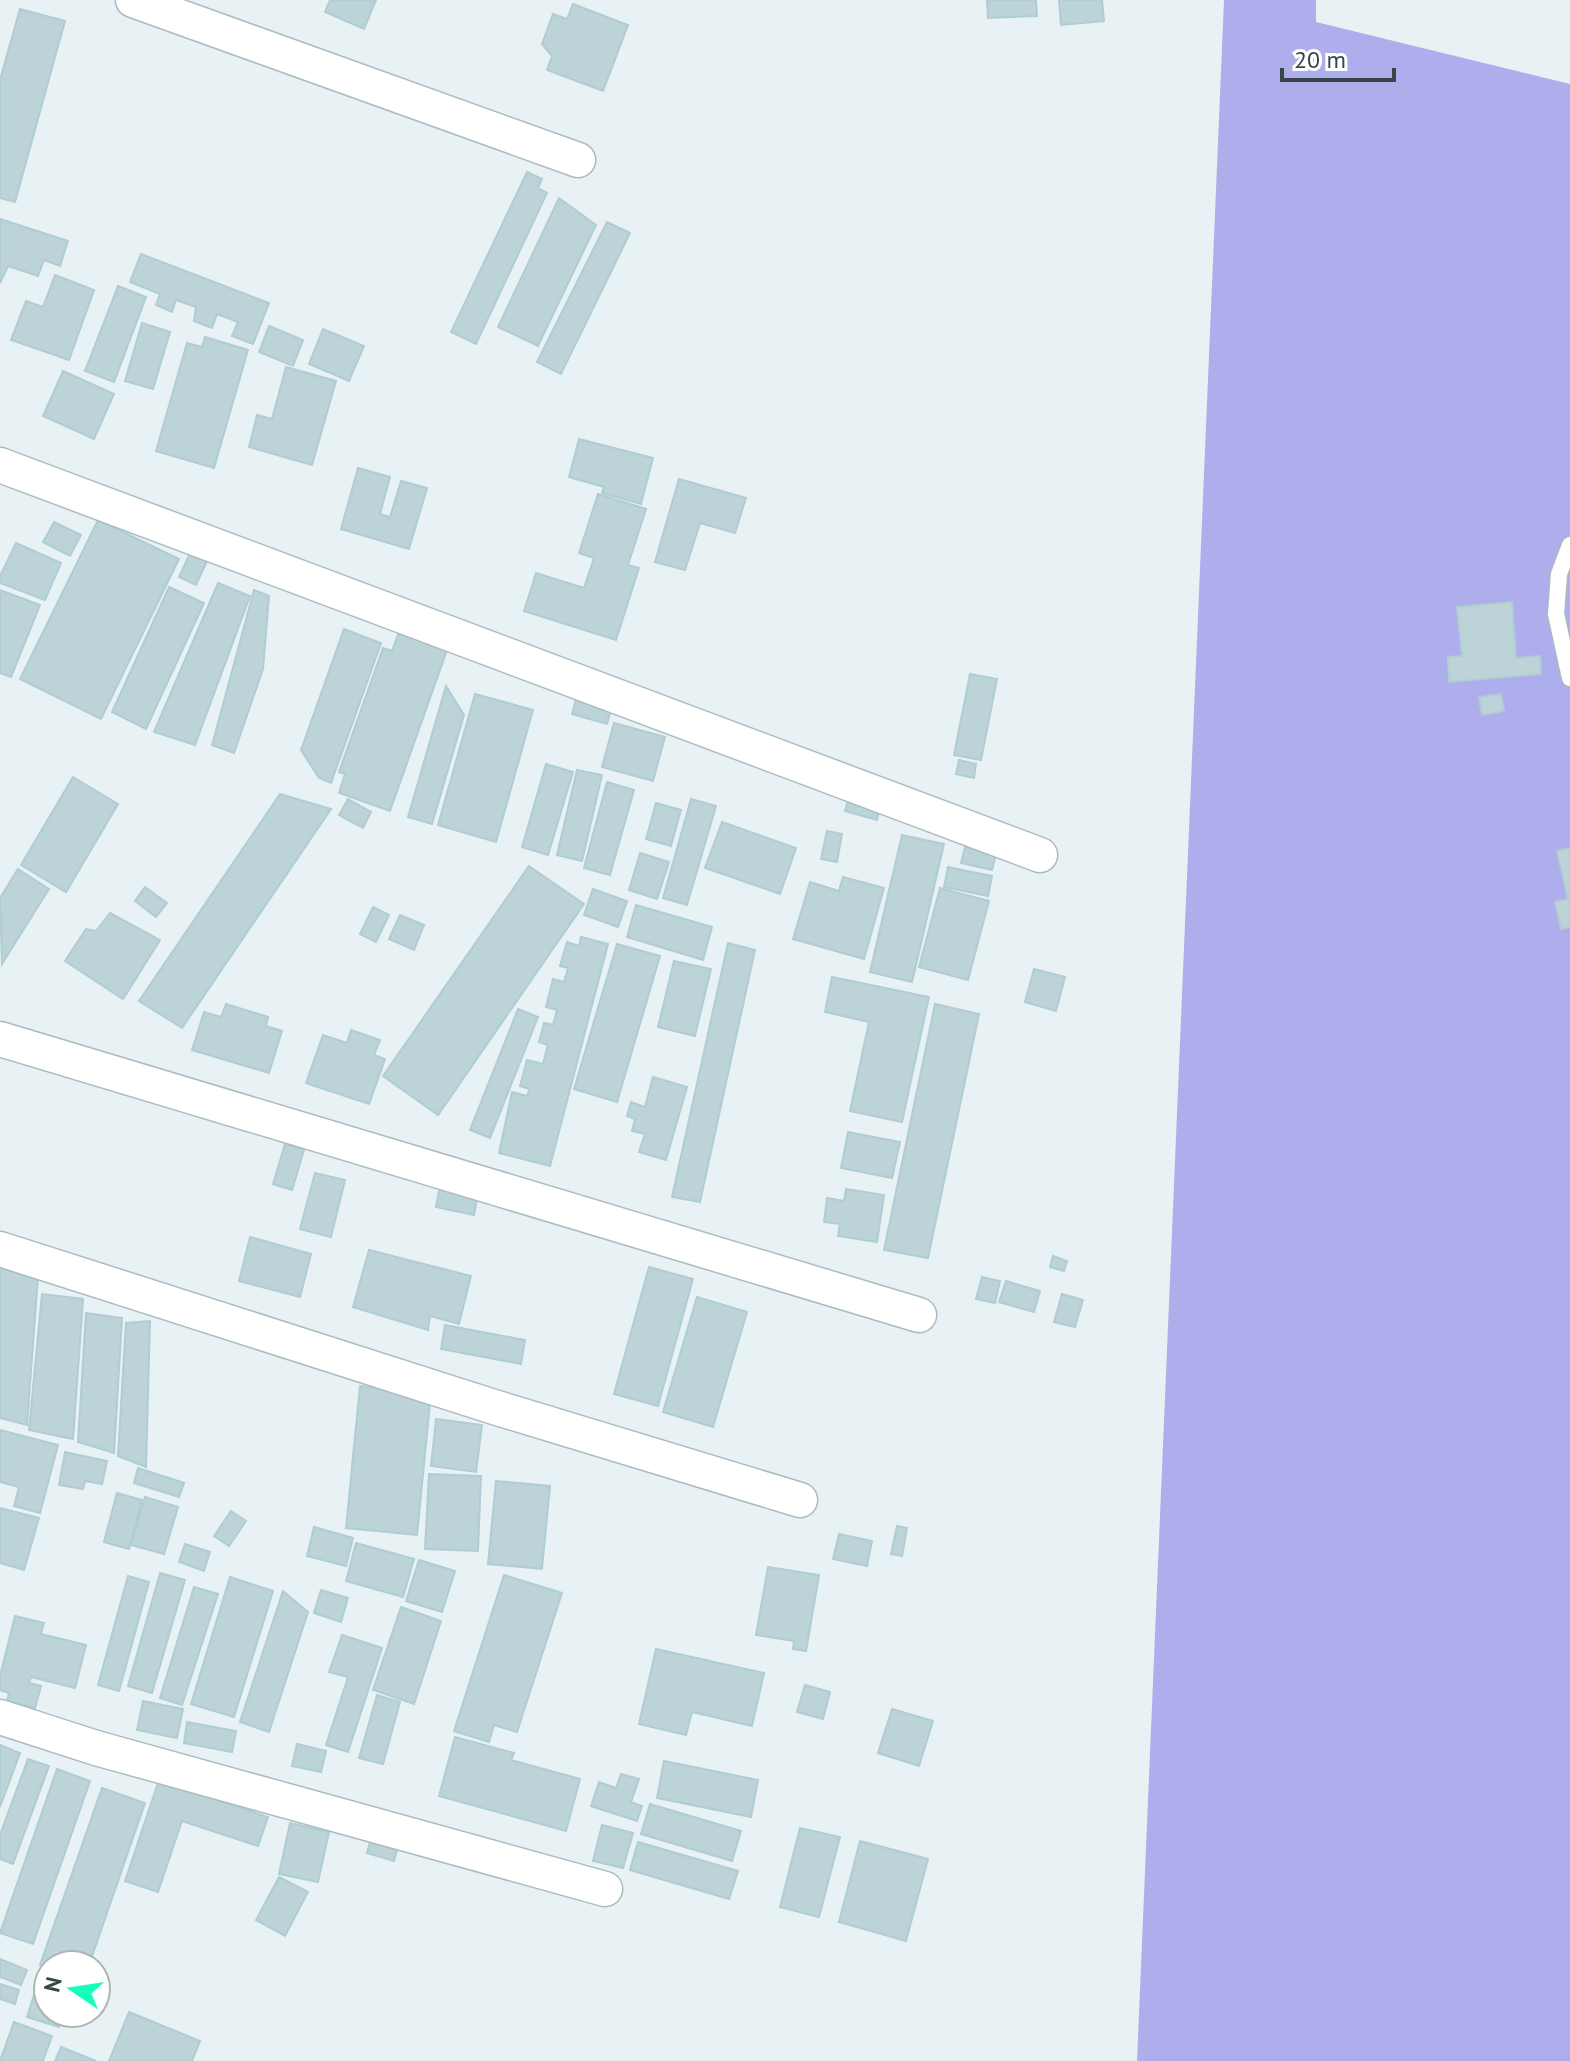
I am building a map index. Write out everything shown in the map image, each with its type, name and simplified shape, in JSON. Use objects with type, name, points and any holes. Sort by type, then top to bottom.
[{"type":"street","points":[[133,0],[578,160]]},
{"type":"street","points":[[0,465],[1040,855]]},
{"type":"street","points":[[0,1039],[919,1315]]},
{"type":"street","points":[[0,1249],[494,1407],[800,1500]]},
{"type":"street","points":[[0,1717],[96,1748],[605,1889]]},
{"type":"lane","points":[[1570,545],[1559,574],[1556,614],[1570,678]]},
{"type":"shaded area","points":[[1224,0],[1316,0],[1316,22],[1570,84],[1570,2061],[1137,2061]]},
{"type":"building","points":[[330,0],[376,0],[364,29],[325,12]]},
{"type":"building","points":[[987,0],[1036,0],[1037,16],[988,18]]},
{"type":"building","points":[[1059,0],[1102,0],[1104,21],[1061,25]]},
{"type":"building","points":[[573,4],[628,25],[603,91],[547,70],[552,56],[542,44],[553,14],[567,19]]},
{"type":"building","points":[[20,9],[65,21],[15,202],[0,198],[0,80]]},
{"type":"building","points":[[527,172],[542,179],[538,188],[547,193],[476,344],[451,332]]},
{"type":"building","points":[[559,198],[596,225],[538,346],[498,327]]},
{"type":"building","points":[[0,219],[68,241],[60,266],[44,260],[38,276],[8,266],[0,283]]},
{"type":"building","points":[[607,222],[630,233],[561,374],[537,362]]},
{"type":"building","points":[[141,254],[269,303],[253,344],[232,336],[238,322],[217,314],[212,328],[194,321],[196,307],[176,300],[172,312],[156,305],[160,294],[130,282]]},
{"type":"building","points":[[55,275],[94,290],[69,360],[11,340],[26,301],[43,307]]},
{"type":"building","points":[[118,286],[146,297],[114,382],[85,371]]},
{"type":"building","points":[[142,323],[170,332],[153,389],[125,381]]},
{"type":"building","points":[[269,326],[303,340],[293,366],[259,352]]},
{"type":"building","points":[[323,329],[364,346],[349,381],[309,364]]},
{"type":"building","points":[[205,337],[248,350],[214,468],[156,451],[187,343],[202,347]]},
{"type":"building","points":[[286,367],[336,381],[312,465],[249,447],[257,415],[272,419]]},
{"type":"building","points":[[63,371],[114,394],[94,439],[43,416]]},
{"type":"building","points":[[579,439],[653,458],[641,504],[602,493],[604,487],[569,477]]},
{"type":"building","points":[[358,468],[390,477],[380,514],[390,517],[401,481],[427,488],[409,549],[341,529]]},
{"type":"building","points":[[679,479],[746,498],[735,533],[700,523],[685,570],[655,562]]},
{"type":"building","points":[[598,494],[646,509],[628,565],[639,568],[616,640],[524,611],[536,573],[584,588],[594,558],[579,553]]},
{"type":"building","points":[[98,520],[179,559],[101,719],[20,679]]},
{"type":"building","points":[[54,522],[81,535],[70,556],[43,542]]},
{"type":"building","points":[[16,543],[61,563],[45,600],[0,583],[0,576]]},
{"type":"building","points":[[190,553],[207,561],[196,585],[179,577]]},
{"type":"building","points":[[218,583],[250,596],[195,745],[154,732]]},
{"type":"building","points":[[169,587],[204,603],[146,729],[112,712]]},
{"type":"building","points":[[0,590],[40,605],[11,677],[0,673]]},
{"type":"building","points":[[254,590],[269,596],[263,669],[234,753],[212,745]]},
{"type":"building","points":[[1512,602],[1516,658],[1540,656],[1541,674],[1449,682],[1448,657],[1462,656],[1457,607]]},
{"type":"building","points":[[344,629],[381,643],[331,783],[319,778],[301,750]]},
{"type":"building","points":[[399,632],[447,650],[390,811],[339,793],[345,774],[339,772],[383,648],[392,651]]},
{"type":"building","points":[[970,674],[997,679],[981,760],[954,755]]},
{"type":"building","points":[[446,686],[464,715],[432,824],[408,817]]},
{"type":"building","points":[[475,694],[533,710],[496,842],[438,825]]},
{"type":"building","points":[[1501,694],[1504,711],[1482,715],[1479,697]]},
{"type":"building","points":[[577,696],[612,706],[607,724],[572,714]]},
{"type":"building","points":[[614,723],[665,737],[653,781],[602,767]]},
{"type":"building","points":[[959,760],[976,764],[974,778],[956,774]]},
{"type":"building","points":[[546,764],[573,772],[548,855],[522,847]]},
{"type":"building","points":[[577,770],[602,775],[582,861],[557,855]]},
{"type":"building","points":[[73,777],[118,804],[66,892],[21,865]]},
{"type":"building","points":[[607,782],[634,790],[610,875],[584,868]]},
{"type":"building","points":[[280,794],[331,809],[182,1028],[139,1001]]},
{"type":"building","points":[[850,794],[881,802],[877,820],[845,811]]},
{"type":"building","points":[[348,799],[371,812],[363,828],[339,815]]},
{"type":"building","points":[[691,799],[716,806],[687,905],[663,898]]},
{"type":"building","points":[[656,803],[681,810],[671,846],[646,839]]},
{"type":"building","points":[[722,822],[796,848],[780,894],[705,868]]},
{"type":"building","points":[[827,831],[842,834],[837,862],[821,859]]},
{"type":"building","points":[[902,835],[944,844],[912,982],[870,972]]},
{"type":"building","points":[[965,847],[996,854],[992,870],[961,863]]},
{"type":"building","points":[[1570,848],[1570,927],[1561,929],[1555,902],[1568,899],[1557,851]]},
{"type":"building","points":[[640,853],[669,862],[657,899],[629,890]]},
{"type":"building","points":[[529,866],[584,904],[438,1115],[383,1076]]},
{"type":"building","points":[[948,867],[992,876],[988,896],[944,887]]},
{"type":"building","points":[[18,869],[49,889],[2,964],[0,898]]},
{"type":"building","points":[[843,877],[884,888],[864,959],[793,939],[810,882],[839,891]]},
{"type":"building","points":[[145,887],[167,903],[156,917],[135,901]]},
{"type":"building","points":[[940,888],[989,901],[968,980],[919,967]]},
{"type":"building","points":[[593,889],[627,901],[618,927],[584,915]]},
{"type":"building","points":[[636,905],[712,927],[703,960],[627,937]]},
{"type":"building","points":[[373,907],[389,915],[376,942],[360,934]]},
{"type":"building","points":[[110,913],[160,940],[123,999],[65,961],[86,929],[96,931]]},
{"type":"building","points":[[400,915],[424,925],[414,950],[389,939]]},
{"type":"building","points":[[581,937],[608,944],[550,1166],[499,1153],[512,1092],[527,1096],[530,1089],[520,1086],[527,1060],[543,1064],[548,1045],[539,1042],[544,1023],[553,1025],[557,1010],[546,1007],[553,979],[564,982],[568,968],[560,966],[567,942],[579,946]]},
{"type":"building","points":[[728,943],[755,950],[700,1202],[672,1197]]},
{"type":"building","points":[[617,944],[660,956],[617,1102],[574,1089]]},
{"type":"building","points":[[674,961],[711,969],[695,1036],[658,1027]]},
{"type":"building","points":[[1034,969],[1065,977],[1056,1011],[1025,1002]]},
{"type":"building","points":[[832,977],[929,997],[902,1122],[850,1111],[869,1022],[825,1012]]},
{"type":"building","points":[[226,1004],[268,1017],[266,1026],[282,1031],[269,1073],[192,1050],[204,1012],[221,1017]]},
{"type":"building","points":[[935,1004],[979,1014],[928,1258],[884,1250]]},
{"type":"building","points":[[518,1009],[538,1017],[490,1138],[470,1130]]},
{"type":"building","points":[[351,1030],[380,1040],[374,1055],[385,1059],[369,1104],[306,1083],[323,1035],[347,1043]]},
{"type":"building","points":[[653,1077],[687,1087],[666,1160],[639,1152],[645,1134],[632,1131],[635,1119],[627,1116],[631,1102],[645,1107]]},
{"type":"building","points":[[848,1132],[900,1142],[892,1178],[841,1168]]},
{"type":"building","points":[[285,1144],[304,1150],[292,1190],[273,1184]]},
{"type":"building","points":[[315,1173],[345,1180],[331,1237],[300,1229]]},
{"type":"building","points":[[440,1186],[478,1194],[474,1215],[436,1207]]},
{"type":"building","points":[[846,1189],[884,1195],[877,1242],[838,1236],[840,1224],[824,1222],[827,1198],[844,1201]]},
{"type":"building","points":[[250,1237],[311,1254],[300,1297],[239,1281]]},
{"type":"building","points":[[369,1250],[471,1276],[459,1324],[430,1316],[428,1330],[353,1307]]},
{"type":"building","points":[[1053,1256],[1067,1261],[1064,1271],[1050,1267]]},
{"type":"building","points":[[0,1261],[38,1276],[27,1425],[0,1418]]},
{"type":"building","points":[[649,1267],[693,1279],[658,1406],[614,1394]]},
{"type":"building","points":[[982,1277],[1000,1281],[995,1303],[976,1299]]},
{"type":"building","points":[[1006,1281],[1040,1291],[1034,1312],[999,1302]]},
{"type":"building","points":[[42,1294],[83,1299],[73,1439],[29,1430]]},
{"type":"building","points":[[1062,1294],[1083,1300],[1075,1327],[1054,1322]]},
{"type":"building","points":[[697,1297],[747,1312],[713,1427],[663,1412]]},
{"type":"building","points":[[86,1313],[122,1318],[114,1453],[78,1442]]},
{"type":"building","points":[[150,1321],[146,1467],[118,1456],[126,1323]]},
{"type":"building","points":[[445,1325],[525,1340],[521,1364],[441,1349]]},
{"type":"building","points":[[360,1386],[431,1393],[417,1535],[346,1528]]},
{"type":"building","points":[[436,1419],[482,1425],[476,1472],[431,1466]]},
{"type":"building","points":[[0,1430],[58,1445],[40,1513],[14,1506],[19,1487],[0,1482]]},
{"type":"building","points":[[65,1452],[107,1461],[102,1484],[85,1481],[83,1489],[59,1485]]},
{"type":"building","points":[[138,1468],[184,1483],[179,1497],[134,1483]]},
{"type":"building","points":[[429,1474],[481,1476],[478,1551],[425,1549]]},
{"type":"building","points":[[496,1481],[550,1486],[542,1569],[488,1564]]},
{"type":"building","points":[[117,1493],[142,1500],[129,1549],[104,1542]]},
{"type":"building","points":[[145,1497],[178,1507],[164,1554],[131,1545]]},
{"type":"building","points":[[0,1508],[39,1518],[24,1570],[0,1563]]},
{"type":"building","points":[[231,1511],[246,1521],[229,1546],[214,1536]]},
{"type":"building","points":[[897,1526],[907,1528],[902,1556],[891,1554]]},
{"type":"building","points":[[314,1527],[353,1538],[346,1566],[307,1556]]},
{"type":"building","points":[[839,1534],[872,1541],[867,1566],[833,1559]]},
{"type":"building","points":[[356,1543],[414,1559],[403,1597],[346,1581]]},
{"type":"building","points":[[185,1544],[210,1552],[204,1571],[179,1562]]},
{"type":"building","points":[[419,1560],[455,1571],[442,1612],[406,1601]]},
{"type":"building","points":[[768,1567],[819,1575],[806,1651],[793,1649],[794,1641],[756,1635]]},
{"type":"building","points":[[160,1573],[185,1580],[152,1693],[128,1686]]},
{"type":"building","points":[[504,1575],[562,1593],[517,1732],[494,1725],[489,1742],[454,1731]]},
{"type":"building","points":[[128,1576],[149,1582],[119,1691],[98,1685]]},
{"type":"building","points":[[230,1577],[273,1591],[234,1717],[191,1704]]},
{"type":"building","points":[[194,1587],[218,1594],[182,1705],[160,1698]]},
{"type":"building","points":[[321,1590],[348,1598],[341,1622],[314,1613]]},
{"type":"building","points":[[283,1591],[308,1612],[269,1732],[240,1722]]},
{"type":"building","points":[[401,1607],[441,1621],[414,1704],[373,1690]]},
{"type":"building","points":[[15,1616],[44,1623],[41,1634],[86,1645],[75,1688],[31,1677],[29,1683],[41,1686],[35,1708],[7,1701],[9,1693],[0,1690],[0,1676]]},
{"type":"building","points":[[342,1635],[382,1648],[348,1752],[326,1745],[348,1677],[329,1672]]},
{"type":"building","points":[[656,1649],[764,1673],[752,1726],[692,1712],[686,1735],[639,1724]]},
{"type":"building","points":[[805,1685],[830,1692],[823,1719],[797,1712]]},
{"type":"building","points":[[377,1695],[400,1702],[383,1764],[359,1758]]},
{"type":"building","points":[[143,1701],[183,1709],[177,1738],[137,1730]]},
{"type":"building","points":[[892,1709],[933,1721],[919,1766],[878,1753]]},
{"type":"building","points":[[187,1722],[236,1731],[232,1752],[184,1743]]},
{"type":"building","points":[[455,1737],[514,1753],[511,1760],[580,1779],[566,1831],[439,1796]]},
{"type":"building","points":[[297,1744],[326,1751],[321,1772],[292,1766]]},
{"type":"building","points":[[0,1745],[20,1753],[0,1807]]},
{"type":"building","points":[[28,1759],[49,1766],[13,1864],[0,1859],[0,1835]]},
{"type":"building","points":[[664,1761],[758,1780],[751,1817],[657,1798]]},
{"type":"building","points":[[57,1769],[90,1781],[33,1944],[0,1933]]},
{"type":"building","points":[[621,1774],[639,1779],[631,1802],[642,1806],[637,1821],[591,1806],[599,1782],[616,1788]]},
{"type":"building","points":[[159,1780],[268,1817],[258,1846],[182,1821],[158,1892],[125,1881]]},
{"type":"building","points":[[102,1788],[145,1803],[95,1949],[46,1949]]},
{"type":"building","points":[[650,1804],[741,1831],[732,1861],[641,1834]]},
{"type":"building","points":[[290,1823],[329,1832],[318,1882],[279,1874]]},
{"type":"building","points":[[602,1825],[633,1833],[623,1868],[593,1861]]},
{"type":"building","points":[[800,1828],[840,1837],[819,1917],[780,1907]]},
{"type":"building","points":[[372,1835],[399,1843],[394,1861],[367,1853]]},
{"type":"building","points":[[860,1841],[928,1859],[906,1941],[839,1922]]},
{"type":"building","points":[[638,1842],[738,1871],[729,1899],[630,1870]]},
{"type":"building","points":[[279,1877],[308,1892],[285,1936],[256,1920]]},
{"type":"building","points":[[0,1959],[27,1970],[21,1985],[0,1977]]},
{"type":"building","points":[[0,1984],[19,1990],[15,2004],[0,1999]]},
{"type":"building","points":[[32,2001],[32,2019],[27,2017]]},
{"type":"building","points":[[129,2012],[200,2041],[192,2061],[109,2061]]},
{"type":"building","points":[[14,2022],[52,2036],[43,2061],[0,2061]]},
{"type":"building","points":[[61,2047],[96,2061],[55,2061]]}]
